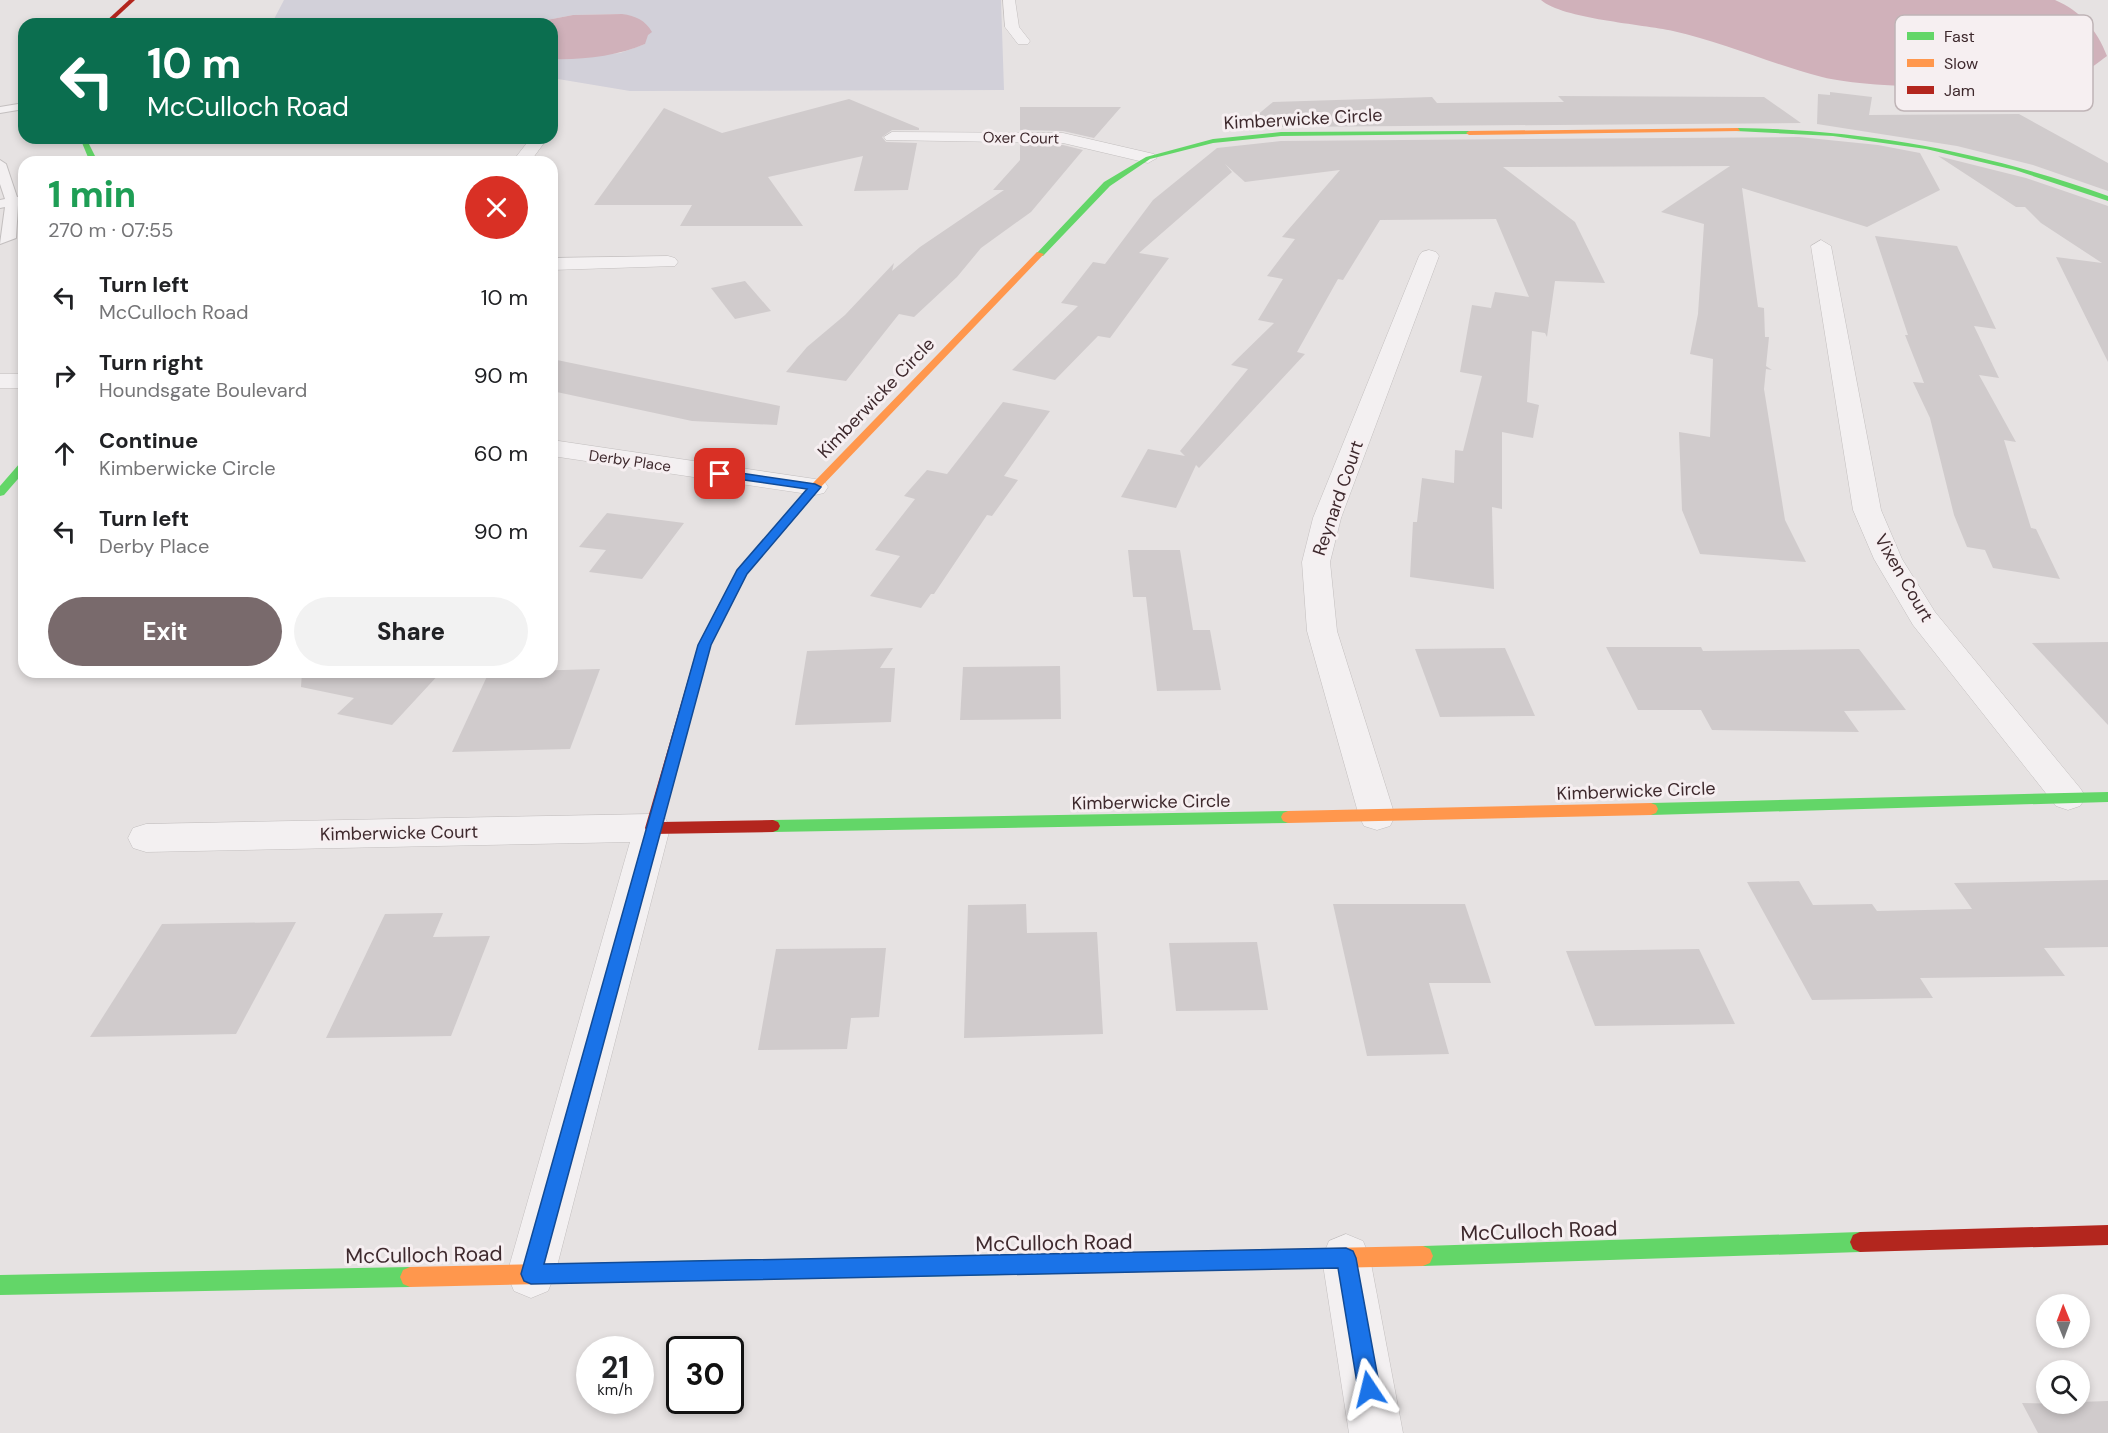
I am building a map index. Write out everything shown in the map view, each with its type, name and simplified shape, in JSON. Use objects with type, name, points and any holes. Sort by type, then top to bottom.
[{"type":"street","points":[[112,18],[132,0]]},
{"type":"street","points":[[1009,0],[1012,27],[1023,41]]},
{"type":"street","name":"Kimberwicke Circle","points":[[2108,199],[2040,173],[1947,149],[1850,134],[1799,130],[1281,134],[1213,141],[1148,158],[1107,184],[815,487],[741,573],[704,645],[652,828],[1377,816],[2108,797]]},
{"type":"street","name":"Oxer Court","points":[[892,137],[1063,138],[1089,142],[1148,158]]},
{"type":"street","points":[[526,156],[535,144]]},
{"type":"street","name":"Vixen Court","points":[[1821,246],[1867,510],[1888,560],[1924,618],[2068,797]]},
{"type":"street","name":"Reynard Court","points":[[1377,816],[1322,631],[1316,562],[1327,518],[1429,256]]},
{"type":"street","points":[[558,264],[668,262]]},
{"type":"street","points":[[0,381],[18,381]]},
{"type":"street","name":"Derby Place","points":[[558,449],[815,487]]},
{"type":"street","points":[[0,493],[18,472]]},
{"type":"street","points":[[531,1274],[652,828]]},
{"type":"street","name":"Kimberwicke Court","points":[[146,838],[652,828]]},
{"type":"street","name":"McCulloch Road","points":[[0,1285],[1346,1258],[2108,1235]]},
{"type":"street","points":[[1346,1258],[1376,1433]]},
{"type":"lane","points":[[0,104],[18,106]]},
{"type":"lane","points":[[0,110],[18,107]]},
{"type":"lane","points":[[0,166],[12,202],[9,238],[0,240]]},
{"type":"shaded area","points":[[284,0],[1001,0],[1004,90],[630,91],[558,79],[558,58],[620,53],[645,44],[622,14],[573,15],[557,18],[275,18]]},
{"type":"shaded area","points":[[1541,0],[2055,0],[2079,15],[1895,15],[1895,86],[1822,77],[1673,31],[1584,16]]},
{"type":"shaded area","points":[[622,14],[632,16],[640,19],[652,32],[648,35],[645,44],[623,52],[588,58],[558,59],[557,18],[573,15]]},
{"type":"shaded area","points":[[2093,30],[2098,38],[2107,56],[2093,66]]},
{"type":"building","points":[[1830,92],[1872,97],[1869,115],[2019,114],[2108,163],[2108,191],[2033,165],[1957,146],[1817,124],[1818,94],[1830,95]]},
{"type":"building","points":[[1558,96],[1764,97],[1801,123],[1281,127],[1238,131],[1273,102],[1432,97],[1437,103],[1564,102]]},
{"type":"building","points":[[849,99],[919,128],[919,130],[892,130],[882,137],[886,142],[917,143],[908,190],[854,191],[863,156],[768,177],[803,226],[680,226],[692,205],[594,205],[664,108],[722,133]]},
{"type":"building","points":[[1020,107],[1121,107],[1094,138],[1063,131],[1020,130]]},
{"type":"building","points":[[1799,137],[1878,145],[1920,153],[1940,190],[1867,227],[1742,188],[1758,307],[1764,308],[1765,337],[1769,337],[1766,366],[1772,370],[1766,369],[1764,389],[1785,520],[1806,562],[1700,554],[1682,510],[1679,432],[1710,437],[1713,359],[1690,354],[1698,314],[1704,224],[1661,212],[1730,166],[1503,167],[1575,222],[1605,283],[1555,281],[1547,337],[1545,333],[1532,331],[1527,402],[1539,405],[1533,438],[1502,432],[1502,509],[1492,507],[1494,589],[1410,577],[1413,522],[1417,522],[1422,478],[1454,483],[1455,450],[1463,451],[1482,376],[1460,372],[1472,305],[1491,308],[1495,292],[1529,297],[1496,219],[1380,220],[1343,280],[1338,279],[1297,352],[1305,354],[1199,468],[1196,465],[1176,508],[1121,497],[1148,449],[1185,456],[1180,451],[1248,369],[1231,365],[1274,323],[1258,320],[1283,279],[1267,276],[1295,239],[1282,237],[1340,170],[1245,182],[1225,164],[1232,172],[1139,253],[1169,258],[1110,338],[1098,336],[1055,380],[1012,370],[1078,306],[1061,303],[1093,262],[1105,264],[1153,200],[1217,148],[1281,141]]},
{"type":"building","points":[[1020,145],[1063,145],[1083,150],[1031,212],[981,248],[957,277],[914,317],[899,314],[846,381],[786,372],[807,347],[845,315],[894,263],[892,271],[920,247],[1004,190],[993,190],[1020,160]]},
{"type":"building","points":[[1938,156],[2026,178],[2108,206],[2108,362],[2056,257],[2102,263],[2041,223],[2025,207],[2016,207]]},
{"type":"building","points":[[1875,236],[1957,246],[1996,329],[1974,326],[1999,378],[1979,375],[2016,442],[2004,440],[2031,528],[2036,529],[2060,579],[1993,568],[1985,550],[1967,547],[1954,515],[1930,418],[1913,382],[1924,383],[1905,335],[1908,335]]},
{"type":"building","points":[[745,281],[771,311],[735,319],[711,288]]},
{"type":"building","points":[[558,360],[780,406],[777,425],[692,421],[558,392]]},
{"type":"building","points":[[1003,402],[1050,411],[1004,476],[1018,480],[992,516],[987,515],[934,594],[931,594],[921,608],[870,596],[900,556],[875,550],[915,499],[904,496],[927,470],[947,474]]},
{"type":"building","points":[[607,513],[684,523],[642,579],[589,572],[606,550],[579,547]]},
{"type":"building","points":[[1128,550],[1180,550],[1193,630],[1210,630],[1221,690],[1157,691],[1146,597],[1133,597]]},
{"type":"building","points":[[2108,642],[2108,725],[2032,643]]},
{"type":"building","points":[[1606,647],[1701,647],[1703,651],[1859,649],[1906,710],[1844,711],[1859,732],[1712,730],[1701,710],[1638,710]]},
{"type":"building","points":[[893,648],[880,668],[895,668],[891,722],[795,725],[807,651]]},
{"type":"building","points":[[1505,648],[1535,716],[1440,717],[1415,649]]},
{"type":"building","points":[[1060,666],[1061,719],[960,720],[963,667]]},
{"type":"building","points":[[600,669],[570,749],[452,752],[486,678],[558,678],[558,670]]},
{"type":"building","points":[[302,678],[435,678],[392,725],[337,714],[354,698],[301,687]]},
{"type":"building","points":[[2108,880],[2108,947],[2044,948],[2065,976],[1920,978],[1933,998],[1812,1000],[1747,882],[1799,881],[1813,905],[1872,904],[1877,911],[1972,909],[1954,883]]},
{"type":"building","points":[[1026,904],[1027,933],[1097,932],[1103,1034],[964,1038],[968,905]]},
{"type":"building","points":[[1333,904],[1465,904],[1491,983],[1429,983],[1449,1054],[1367,1056]]},
{"type":"building","points":[[443,913],[433,937],[490,936],[451,1036],[326,1038],[385,914]]},
{"type":"building","points":[[296,922],[236,1034],[90,1037],[162,924]]},
{"type":"building","points":[[1257,942],[1268,1010],[1176,1011],[1169,943]]},
{"type":"building","points":[[886,948],[879,1017],[851,1018],[847,1049],[758,1050],[776,949]]},
{"type":"building","points":[[1699,949],[1735,1024],[1595,1026],[1566,951]]},
{"type":"building","points":[[2108,1401],[2108,1433],[2038,1433],[2022,1403],[2036,1403],[2036,1414],[2090,1414],[2090,1402]]},
{"type":"traffic: fast","points":[[1738,130],[1833,134],[1926,147],[2018,169],[2108,199]]},
{"type":"traffic: fast","points":[[1040,254],[1107,184],[1148,158],[1213,141],[1281,134],[1469,133]]},
{"type":"traffic: fast","points":[[86,144],[91,156]]},
{"type":"traffic: fast","points":[[0,493],[18,472]]},
{"type":"traffic: fast","points":[[1651,809],[2108,797]]},
{"type":"traffic: fast","points":[[773,826],[1288,817]]},
{"type":"traffic: fast","points":[[1423,1256],[1860,1242]]},
{"type":"traffic: fast","points":[[675,1271],[1052,1264]]},
{"type":"traffic: fast","points":[[0,1285],[410,1277]]},
{"type":"traffic: slow","points":[[1469,133],[1738,130]]},
{"type":"traffic: slow","points":[[732,591],[741,573],[815,487],[1040,254]]},
{"type":"traffic: slow","points":[[1288,817],[1651,809]]},
{"type":"traffic: slow","points":[[1052,1264],[1423,1256]]},
{"type":"traffic: slow","points":[[410,1277],[675,1271]]},
{"type":"traffic: jam","points":[[112,18],[132,0]]},
{"type":"traffic: jam","points":[[732,591],[704,645],[652,828],[773,826]]},
{"type":"traffic: jam","points":[[1860,1242],[2108,1235]]},
{"type":"route","points":[[720,474],[815,487],[741,573],[704,645],[531,1274],[1346,1258],[1369,1389]]}]
